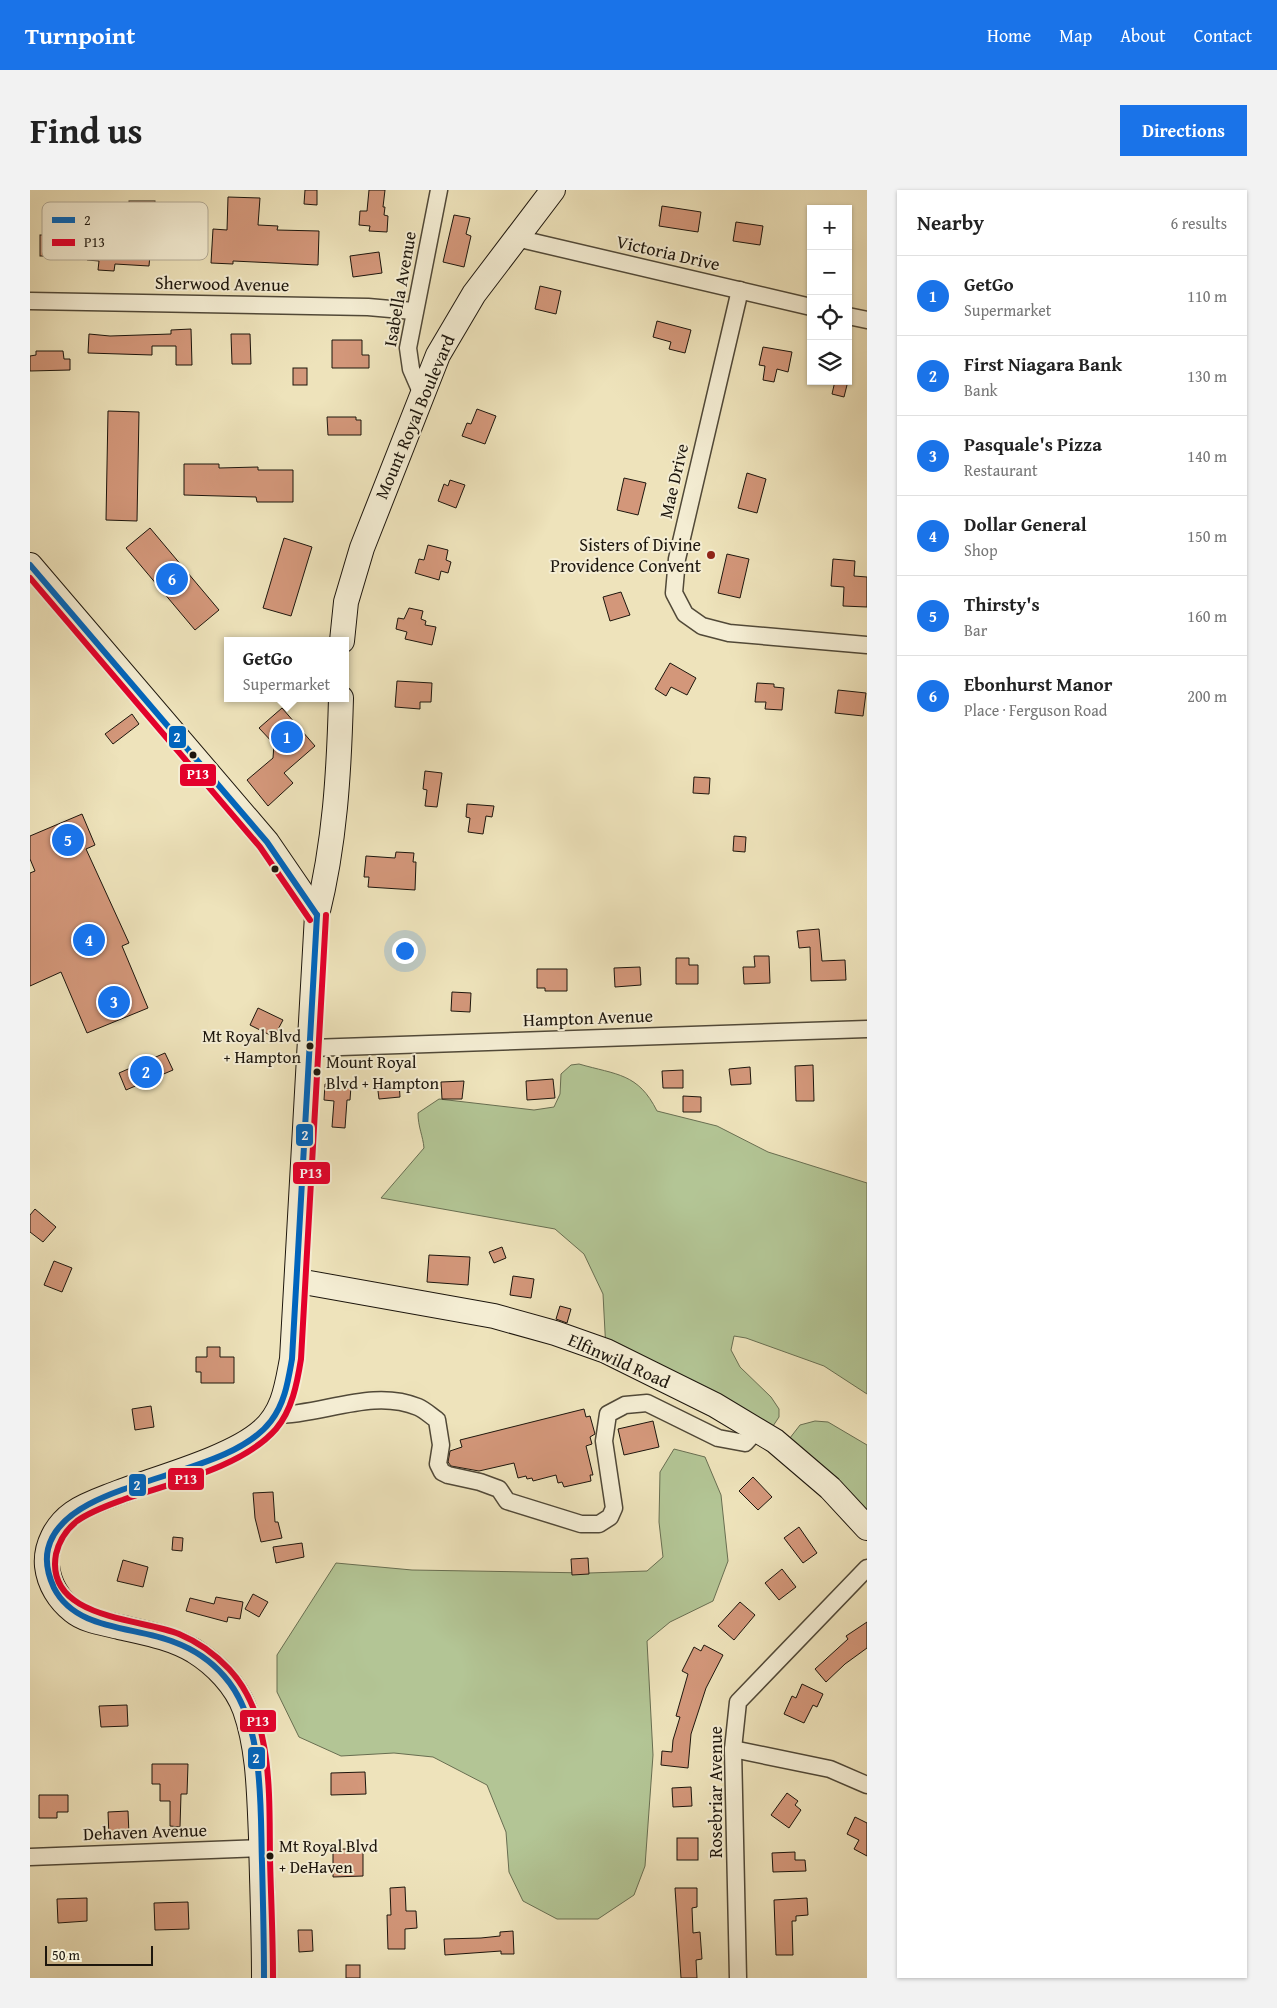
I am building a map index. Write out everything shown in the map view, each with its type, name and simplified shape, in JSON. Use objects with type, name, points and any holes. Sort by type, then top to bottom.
[{"type":"main road","name":"Mount Royal Boulevard","points":[[343,637],[351,581],[422,392],[438,355],[455,323],[516,238],[554,190]]},
{"type":"main road","points":[[30,565],[267,842],[317,916]]},
{"type":"main road","points":[[264,1978],[261,1848],[256,1762],[244,1709],[236,1692],[211,1662],[180,1643],[90,1619],[74,1612],[56,1593],[50,1580],[47,1555],[52,1537],[73,1513],[96,1501],[224,1454],[249,1441],[264,1430],[276,1415],[284,1398],[292,1359],[298,1282],[317,916],[326,880],[337,798],[341,702]]},
{"type":"main road","name":"Elfinwild Road","points":[[298,1282],[494,1316],[555,1333],[606,1351],[715,1405],[775,1441],[830,1488],[867,1528]]},
{"type":"street","name":"Isabella Avenue","points":[[422,392],[411,369],[408,356],[413,312],[438,190]]},
{"type":"street","name":"Victoria Drive","points":[[516,238],[807,306]]},
{"type":"street","name":"Mae Drive","points":[[740,290],[677,559],[674,594],[685,614],[713,630],[867,645]]},
{"type":"street","name":"Sherwood Avenue","points":[[30,301],[368,307],[413,312]]},
{"type":"street","points":[[852,317],[867,320]]},
{"type":"street","name":"Hampton Avenue","points":[[311,1048],[867,1029]]},
{"type":"street","points":[[276,1415],[296,1415],[365,1401],[402,1403],[418,1407],[437,1420],[441,1445],[438,1464],[442,1472],[499,1489],[507,1501],[581,1524],[599,1524],[610,1517],[614,1508],[604,1441],[608,1414],[625,1405],[647,1403],[718,1438],[745,1442],[757,1430]]},
{"type":"street","name":"Rosebriar Avenue","points":[[738,1978],[733,1749],[738,1702],[867,1568]]},
{"type":"street","points":[[733,1749],[830,1769],[867,1785]]},
{"type":"street","name":"Dehaven Avenue","points":[[30,1858],[261,1848]]},
{"type":"green space","points":[[579,1064],[625,1077],[634,1082],[650,1099],[657,1111],[717,1126],[768,1152],[867,1183],[867,1394],[824,1366],[746,1338],[734,1336],[731,1350],[740,1367],[771,1397],[779,1409],[779,1417],[767,1435],[606,1351],[603,1294],[584,1254],[555,1229],[381,1198],[424,1148],[418,1113],[439,1099],[534,1110],[554,1107],[560,1094],[561,1074],[571,1065]]},
{"type":"green space","points":[[815,1421],[828,1422],[867,1445],[867,1528],[783,1447],[800,1425]]},
{"type":"green space","points":[[674,1449],[705,1457],[721,1495],[728,1561],[713,1601],[670,1622],[647,1641],[653,1755],[645,1866],[634,1895],[598,1919],[557,1919],[523,1901],[509,1872],[506,1832],[487,1785],[433,1757],[394,1753],[341,1756],[299,1737],[277,1692],[277,1655],[336,1563],[412,1570],[589,1573],[647,1571],[663,1557],[659,1522],[660,1472]]},
{"type":"building","points":[[305,190],[317,190],[317,205],[304,204]]},
{"type":"building","points":[[369,190],[385,190],[383,207],[385,207],[384,215],[388,216],[387,232],[369,231],[370,226],[359,225],[360,211],[367,211]]},
{"type":"building","points":[[228,197],[260,198],[258,225],[278,226],[277,230],[319,231],[318,265],[233,261],[233,264],[211,263],[213,229],[227,230]]},
{"type":"building","points":[[129,201],[155,201],[155,202]]},
{"type":"building","points":[[662,206],[701,212],[698,232],[659,226]]},
{"type":"building","points":[[454,215],[470,218],[466,234],[471,236],[464,267],[443,262]]},
{"type":"building","points":[[736,222],[763,226],[760,245],[733,241]]},
{"type":"building","points":[[40,235],[42,235],[42,256],[40,256]]},
{"type":"building","points":[[379,252],[382,273],[353,277],[350,256]]},
{"type":"building","points":[[87,260],[150,260],[149,266],[115,264],[114,271],[98,270],[99,261]]},
{"type":"building","points":[[540,286],[561,291],[556,314],[535,309]]},
{"type":"building","points":[[657,321],[691,330],[685,353],[669,349],[671,342],[653,337]]},
{"type":"building","points":[[191,329],[192,365],[176,365],[176,346],[152,346],[152,355],[88,353],[89,334],[110,336],[171,334],[171,330]]},
{"type":"building","points":[[231,334],[250,334],[251,364],[232,364]]},
{"type":"building","points":[[332,340],[362,340],[362,355],[369,355],[369,368],[332,368]]},
{"type":"building","points":[[763,347],[792,352],[788,372],[777,369],[774,382],[763,380],[765,366],[759,365]]},
{"type":"building","points":[[36,351],[63,351],[64,359],[70,359],[70,370],[30,371],[30,356],[36,355]]},
{"type":"building","points":[[293,368],[307,368],[307,385],[293,385]]},
{"type":"building","points":[[834,385],[847,385],[844,397],[832,394]]},
{"type":"building","points":[[477,409],[496,416],[485,444],[462,436],[467,423],[471,424]]},
{"type":"building","points":[[108,411],[139,412],[137,521],[106,520]]},
{"type":"building","points":[[327,417],[356,417],[356,420],[361,420],[361,435],[328,435]]},
{"type":"building","points":[[184,464],[219,464],[219,468],[258,467],[258,470],[293,470],[293,502],[257,502],[256,497],[184,495]]},
{"type":"building","points":[[747,473],[766,479],[757,513],[738,508]]},
{"type":"building","points":[[624,478],[646,483],[638,515],[617,510]]},
{"type":"building","points":[[450,480],[465,485],[456,508],[438,501],[444,484],[448,486]]},
{"type":"building","points":[[150,528],[219,610],[195,630],[126,548]]},
{"type":"building","points":[[284,538],[312,547],[291,616],[263,608]]},
{"type":"building","points":[[428,545],[448,550],[446,560],[451,562],[448,573],[441,571],[439,580],[415,573],[419,559],[424,560]]},
{"type":"building","points":[[727,554],[749,559],[740,598],[718,593]]},
{"type":"building","points":[[833,559],[855,561],[854,576],[867,577],[867,607],[843,606],[844,587],[831,586]]},
{"type":"building","points":[[621,592],[630,615],[610,621],[603,597]]},
{"type":"building","points":[[409,608],[423,611],[421,619],[426,621],[425,625],[436,627],[432,645],[405,639],[407,632],[396,629],[398,618],[404,619]]},
{"type":"building","points":[[670,663],[696,678],[687,695],[671,687],[666,696],[655,689]]},
{"type":"building","points":[[397,681],[432,683],[431,702],[420,702],[420,709],[395,707]]},
{"type":"building","points":[[757,683],[774,684],[774,687],[784,688],[782,710],[765,709],[766,702],[755,702]]},
{"type":"building","points":[[838,690],[866,693],[863,716],[835,713]]},
{"type":"building","points":[[282,708],[315,746],[284,773],[293,783],[268,806],[247,780],[273,758],[274,744],[259,728]]},
{"type":"building","points":[[132,714],[139,724],[113,744],[105,734]]},
{"type":"building","points":[[425,771],[442,773],[437,807],[425,806],[427,790],[423,789]]},
{"type":"building","points":[[694,777],[710,778],[709,794],[693,793]]},
{"type":"building","points":[[467,804],[494,806],[492,817],[486,816],[483,834],[468,832],[470,818],[466,817]]},
{"type":"building","points":[[82,814],[95,845],[86,849],[129,943],[122,946],[148,1008],[87,1033],[61,972],[30,986],[30,873],[35,871],[30,859],[30,836]]},
{"type":"building","points":[[734,836],[746,837],[745,852],[733,851]]},
{"type":"building","points":[[396,852],[414,853],[413,862],[416,862],[415,890],[368,887],[369,877],[364,877],[366,856],[395,858]]},
{"type":"building","points":[[819,929],[822,961],[845,960],[846,980],[811,981],[810,947],[799,948],[797,931]]},
{"type":"building","points":[[754,956],[769,956],[770,983],[744,984],[743,967],[755,967]]},
{"type":"building","points":[[676,958],[689,958],[689,965],[698,965],[698,984],[676,984]]},
{"type":"building","points":[[640,967],[641,985],[615,987],[614,968]]},
{"type":"building","points":[[537,969],[567,969],[567,991],[545,991],[545,988],[537,988]]},
{"type":"building","points":[[452,992],[471,993],[470,1012],[451,1011]]},
{"type":"building","points":[[258,1008],[283,1020],[274,1037],[250,1025]]},
{"type":"building","points":[[165,1053],[173,1070],[126,1090],[119,1073]]},
{"type":"building","points":[[813,1065],[814,1101],[796,1101],[795,1066]]},
{"type":"building","points":[[750,1067],[751,1084],[731,1085],[729,1069]]},
{"type":"building","points":[[683,1070],[683,1088],[663,1088],[662,1071]]},
{"type":"building","points":[[553,1079],[555,1098],[527,1100],[526,1081]]},
{"type":"building","points":[[399,1081],[400,1097],[379,1099],[377,1083]]},
{"type":"building","points":[[464,1081],[462,1099],[442,1099],[441,1082]]},
{"type":"building","points":[[325,1084],[351,1086],[350,1100],[347,1100],[345,1128],[332,1127],[334,1101],[324,1100]]},
{"type":"building","points":[[683,1096],[701,1097],[701,1112],[683,1112]]},
{"type":"building","points":[[35,1209],[56,1227],[43,1242],[30,1232],[30,1215]]},
{"type":"building","points":[[502,1247],[506,1258],[494,1263],[489,1252]]},
{"type":"building","points":[[429,1255],[470,1257],[468,1285],[427,1282]]},
{"type":"building","points":[[54,1261],[72,1268],[62,1292],[44,1285]]},
{"type":"building","points":[[513,1276],[534,1279],[531,1298],[510,1295]]},
{"type":"building","points":[[560,1306],[571,1309],[567,1323],[556,1319]]},
{"type":"building","points":[[207,1347],[220,1347],[220,1357],[234,1357],[234,1383],[201,1383],[201,1372],[196,1372],[196,1357],[207,1357]]},
{"type":"building","points":[[151,1406],[154,1427],[135,1430],[132,1409]]},
{"type":"building","points":[[584,1409],[586,1417],[590,1416],[595,1434],[590,1437],[592,1444],[586,1446],[593,1475],[590,1475],[591,1481],[564,1487],[562,1482],[558,1483],[556,1475],[533,1481],[532,1478],[527,1479],[526,1476],[518,1478],[514,1463],[479,1471],[451,1466],[448,1462],[450,1451],[462,1447],[460,1440]]},
{"type":"building","points":[[653,1421],[659,1447],[624,1455],[618,1429]]},
{"type":"building","points":[[753,1477],[772,1497],[758,1510],[739,1491]]},
{"type":"building","points":[[273,1492],[275,1522],[278,1522],[282,1538],[261,1542],[255,1518],[253,1493]]},
{"type":"building","points":[[799,1527],[817,1553],[803,1563],[784,1538]]},
{"type":"building","points":[[173,1537],[183,1538],[182,1551],[172,1550]]},
{"type":"building","points":[[302,1543],[304,1557],[276,1563],[273,1547]]},
{"type":"building","points":[[588,1558],[589,1574],[572,1575],[571,1559]]},
{"type":"building","points":[[123,1560],[148,1567],[143,1587],[117,1581]]},
{"type":"building","points":[[782,1569],[796,1587],[779,1600],[765,1583]]},
{"type":"building","points":[[253,1594],[268,1602],[259,1617],[245,1609]]},
{"type":"building","points":[[216,1597],[243,1602],[240,1619],[228,1617],[227,1622],[186,1611],[190,1598],[214,1604]]},
{"type":"building","points":[[740,1602],[755,1615],[734,1640],[718,1626]]},
{"type":"building","points":[[867,1622],[867,1648],[845,1664],[826,1682],[815,1669],[848,1639],[846,1636]]},
{"type":"building","points":[[704,1645],[723,1655],[706,1688],[691,1734],[688,1768],[661,1765],[662,1751],[672,1752],[673,1740],[680,1717],[676,1716],[688,1674],[682,1671],[694,1647],[701,1651]]},
{"type":"building","points":[[802,1684],[823,1694],[817,1707],[813,1705],[804,1723],[784,1714],[792,1696],[796,1698]]},
{"type":"building","points":[[127,1705],[128,1726],[101,1727],[99,1706]]},
{"type":"building","points":[[152,1764],[188,1764],[187,1794],[181,1794],[180,1827],[170,1826],[170,1801],[160,1801],[160,1784],[152,1784]]},
{"type":"building","points":[[365,1772],[366,1794],[331,1795],[331,1773]]},
{"type":"building","points":[[691,1787],[692,1806],[673,1807],[672,1788]]},
{"type":"building","points":[[787,1793],[798,1801],[795,1805],[801,1810],[789,1828],[771,1815]]},
{"type":"building","points":[[39,1795],[68,1795],[68,1812],[57,1812],[57,1818],[39,1818]]},
{"type":"building","points":[[128,1811],[129,1835],[109,1837],[108,1812]]},
{"type":"building","points":[[855,1817],[867,1823],[867,1856],[854,1849],[859,1840],[847,1834]]},
{"type":"building","points":[[677,1838],[698,1838],[698,1860],[677,1860]]},
{"type":"building","points":[[333,1849],[363,1849],[363,1876],[333,1877]]},
{"type":"building","points":[[795,1852],[795,1860],[805,1860],[806,1871],[773,1872],[772,1853]]},
{"type":"building","points":[[405,1887],[406,1911],[416,1911],[417,1928],[405,1929],[405,1949],[388,1949],[387,1915],[391,1915],[390,1888]]},
{"type":"building","points":[[675,1888],[697,1888],[697,1907],[692,1908],[693,1933],[700,1932],[702,1959],[696,1960],[697,1978],[681,1978]]},
{"type":"building","points":[[87,1898],[87,1921],[58,1923],[57,1899]]},
{"type":"building","points":[[807,1898],[808,1915],[796,1916],[796,1921],[792,1921],[793,1955],[776,1955],[774,1900]]},
{"type":"building","points":[[188,1902],[189,1929],[155,1930],[154,1903]]},
{"type":"building","points":[[298,1930],[312,1930],[313,1951],[299,1952]]},
{"type":"building","points":[[513,1931],[514,1954],[501,1954],[501,1951],[445,1955],[444,1939],[500,1936],[500,1932]]},
{"type":"building","points":[[346,1965],[360,1965],[360,1978],[346,1978]]},
{"type":"transit line","name":"2","points":[[30,565],[267,842],[317,915]]},
{"type":"transit line","name":"P13","points":[[30,578],[260,847],[310,920]]},
{"type":"transit line","name":"2","points":[[264,1978],[261,1816],[258,1765],[254,1740],[247,1716],[237,1695],[219,1671],[207,1660],[188,1648],[158,1637],[91,1620],[76,1612],[64,1602],[54,1588],[47,1559],[48,1549],[61,1525],[84,1507],[114,1493],[219,1457],[249,1441],[271,1421],[280,1407],[292,1359],[317,915]]},
{"type":"transit line","name":"P13","points":[[273,1978],[270,1810],[266,1759],[254,1710],[244,1688],[218,1658],[186,1637],[120,1619],[79,1604],[65,1592],[56,1575],[56,1554],[61,1540],[70,1528],[88,1514],[100,1508],[226,1464],[245,1454],[276,1429],[282,1422],[290,1405],[296,1387],[301,1359],[326,915]]},
{"type":"place","name":"Sisters of Divine Providence Convent","points":[[711,555]]},
{"type":"place","name":"Ebonhurst Manor","points":[[172,579]]},
{"type":"place","name":"GetGo","points":[[287,737]]},
{"type":"place","name":"Thirsty's","points":[[68,840]]},
{"type":"place","name":"Dollar General","points":[[89,940]]},
{"type":"place","name":"Pasquale's Pizza","points":[[114,1002]]},
{"type":"place","name":"Mt Royal Blvd + Hampton","points":[[310,1046]]},
{"type":"place","name":"First Niagara Bank","points":[[146,1072]]},
{"type":"place","name":"Mount Royal Blvd + Hampton","points":[[317,1072]]},
{"type":"place","name":"Mt Royal Blvd + DeHaven","points":[[270,1856]]}]
